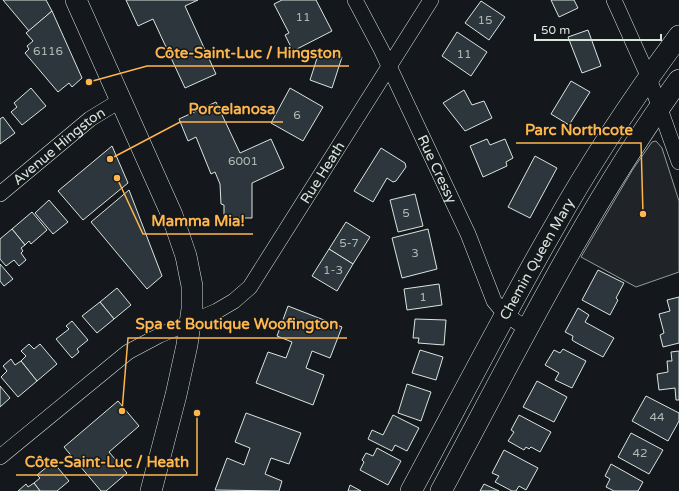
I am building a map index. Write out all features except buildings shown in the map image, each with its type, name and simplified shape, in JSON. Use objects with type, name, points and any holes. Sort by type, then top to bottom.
[{"type":"street","points":[[76,0],[155,175],[182,243],[192,286],[191,322],[176,395],[150,491]]},
{"type":"street","name":"Rue Cressy","points":[[355,0],[389,66],[468,234],[494,300],[505,314],[528,329]]},
{"type":"street","name":"Rue Heath","points":[[0,457],[128,352],[142,343],[191,322],[234,301],[250,287],[431,0]]},
{"type":"street","points":[[614,0],[661,106],[679,162]]},
{"type":"street","name":"Chemin Queen Mary","points":[[411,491],[505,314],[572,195],[649,78],[679,36]]},
{"type":"street","name":"Chemin Queen Mary","points":[[441,491],[577,241],[661,106],[679,80]]},
{"type":"street","name":"Avenue Hingston","points":[[0,194],[90,120],[121,100]]},
{"type":"shaded area","points":[[656,141],[662,148],[679,201],[679,272],[636,287],[581,257],[633,169],[652,142]]},
{"type":"place","name":"Côte-Saint-Luc / Hingston","points":[[89,82]]},
{"type":"place","name":"Porcelanosa","points":[[110,159]]},
{"type":"place","name":"Mamma Mia!","points":[[117,178]]},
{"type":"place","name":"Parc Northcote","points":[[643,214]]},
{"type":"place","name":"Spa et Boutique Woofington","points":[[122,411]]},
{"type":"place","name":"Côte-Saint-Luc / Heath","points":[[197,413]]}]
